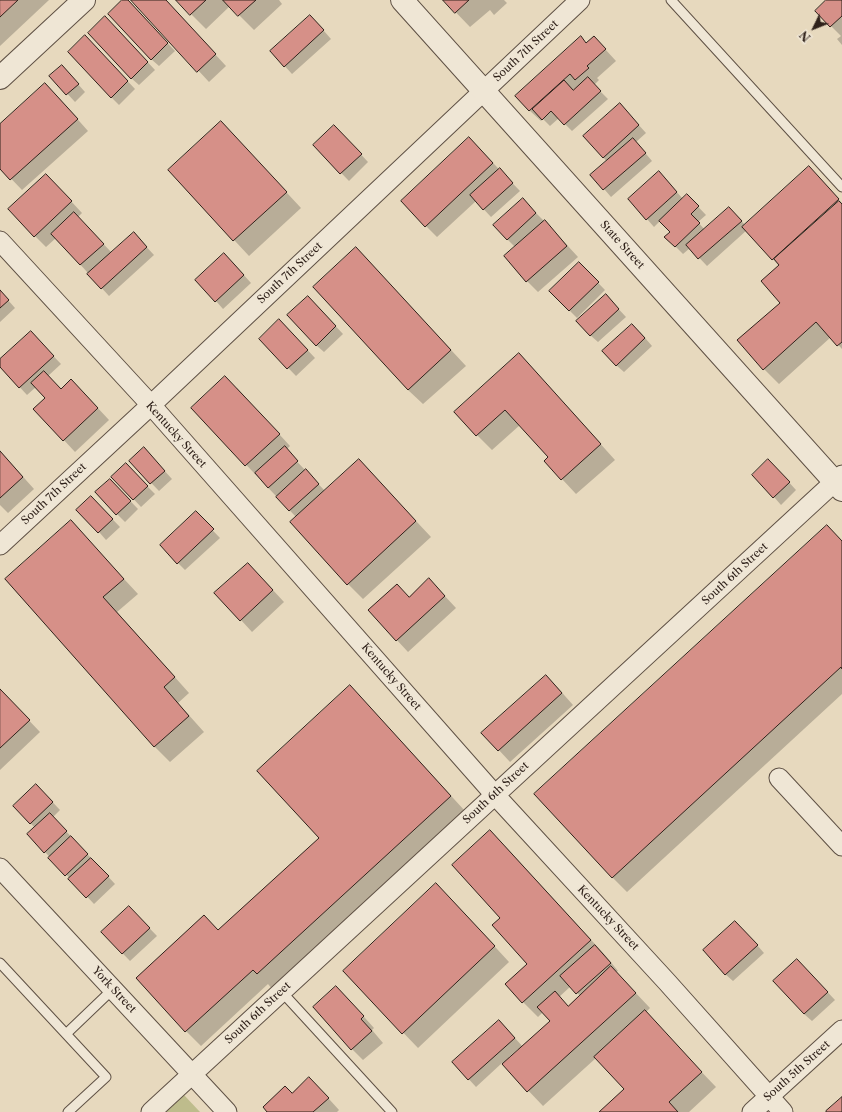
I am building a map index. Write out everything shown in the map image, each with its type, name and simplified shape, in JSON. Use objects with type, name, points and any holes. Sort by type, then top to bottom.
[{"type":"street","points":[[0,78],[84,0]]},
{"type":"street","name":"State Street","points":[[402,0],[839,482]]},
{"type":"street","name":"South 7th Street","points":[[0,545],[580,0]]},
{"type":"street","name":"Kentucky Street","points":[[0,242],[150,405],[495,795],[667,982],[783,1112]]},
{"type":"street","name":"South 6th Street","points":[[151,1112],[495,795],[839,482]]},
{"type":"street","points":[[779,778],[842,846]]},
{"type":"street","name":"York Street","points":[[0,868],[227,1112]]},
{"type":"street","name":"South 5th Street","points":[[752,1112],[842,1030]]},
{"type":"lane","points":[[671,0],[842,187]]},
{"type":"lane","points":[[0,962],[106,1077],[68,1112]]},
{"type":"lane","points":[[66,1034],[114,989]]},
{"type":"lane","points":[[281,991],[392,1112]]},
{"type":"shaded area","points":[[184,1095],[200,1112],[166,1112]]},
{"type":"building","points":[[0,0],[18,0],[0,17]]},
{"type":"building","points":[[122,0],[128,0],[168,43],[151,60],[108,14]]},
{"type":"building","points":[[131,0],[166,0],[216,54],[197,72]]},
{"type":"building","points":[[176,0],[206,0],[190,15]]},
{"type":"building","points":[[223,0],[256,0],[238,16]]},
{"type":"building","points":[[443,0],[469,0],[455,13]]},
{"type":"building","points":[[826,0],[842,0],[842,16],[830,27],[815,11]]},
{"type":"building","points":[[310,15],[324,30],[284,67],[270,51]]},
{"type":"building","points":[[105,16],[148,62],[131,79],[88,33]]},
{"type":"building","points":[[85,35],[128,81],[111,98],[68,52]]},
{"type":"building","points":[[581,36],[586,43],[594,36],[606,49],[587,66],[589,68],[575,80],[570,74],[529,111],[515,96]]},
{"type":"building","points":[[62,65],[79,84],[66,95],[49,76]]},
{"type":"building","points":[[588,77],[601,91],[564,125],[551,111],[542,120],[532,109],[564,80],[573,90]]},
{"type":"building","points":[[45,83],[78,119],[10,180],[0,169],[0,124]]},
{"type":"building","points":[[620,103],[639,125],[603,158],[583,136]]},
{"type":"building","points":[[221,121],[287,192],[233,241],[168,170]]},
{"type":"building","points":[[334,125],[362,154],[340,174],[313,145]]},
{"type":"building","points":[[469,137],[493,163],[425,227],[401,201]]},
{"type":"building","points":[[633,138],[646,153],[603,190],[590,175]]},
{"type":"building","points":[[809,166],[839,199],[772,260],[742,227]]},
{"type":"building","points":[[500,168],[513,183],[483,210],[470,195]]},
{"type":"building","points":[[659,171],[677,192],[646,220],[628,199]]},
{"type":"building","points":[[46,174],[72,201],[34,237],[8,209]]},
{"type":"building","points":[[687,194],[699,206],[691,214],[700,223],[675,247],[664,237],[670,232],[659,221]]},
{"type":"building","points":[[523,198],[536,213],[507,240],[493,225]]},
{"type":"building","points":[[839,201],[842,204],[842,342],[837,346],[816,322],[763,370],[737,340],[780,303],[761,281],[779,265],[774,259]]},
{"type":"building","points":[[729,207],[742,221],[698,259],[686,245]]},
{"type":"building","points":[[74,212],[104,244],[80,265],[51,234]]},
{"type":"building","points":[[545,220],[567,246],[526,282],[504,256]]},
{"type":"building","points":[[134,232],[147,247],[101,289],[87,274]]},
{"type":"building","points":[[356,247],[451,350],[408,390],[313,287]]},
{"type":"building","points":[[224,253],[244,275],[215,302],[195,280]]},
{"type":"building","points":[[579,262],[599,282],[569,311],[549,291]]},
{"type":"building","points":[[0,290],[9,300],[0,308]]},
{"type":"building","points":[[606,294],[619,309],[590,336],[576,321]]},
{"type":"building","points":[[308,296],[336,326],[316,346],[287,315]]},
{"type":"building","points":[[279,319],[308,350],[287,369],[259,339]]},
{"type":"building","points":[[632,324],[645,338],[616,366],[602,351]]},
{"type":"building","points":[[31,331],[54,356],[19,388],[0,367],[0,359]]},
{"type":"building","points":[[519,353],[601,444],[561,480],[544,461],[548,457],[505,410],[476,436],[454,412]]},
{"type":"building","points":[[44,371],[61,389],[71,379],[98,408],[63,441],[33,409],[45,398],[31,383]]},
{"type":"building","points":[[225,376],[280,434],[245,466],[191,408]]},
{"type":"building","points":[[285,446],[298,461],[268,488],[255,473]]},
{"type":"building","points":[[144,447],[165,471],[150,484],[129,461]]},
{"type":"building","points":[[0,451],[23,477],[0,498]]},
{"type":"building","points":[[359,459],[416,521],[347,585],[290,522]]},
{"type":"building","points":[[768,459],[790,482],[773,498],[752,475]]},
{"type":"building","points":[[126,463],[148,486],[133,500],[111,477]]},
{"type":"building","points":[[306,469],[319,484],[289,511],[276,497]]},
{"type":"building","points":[[110,479],[131,501],[116,515],[95,492]]},
{"type":"building","points":[[91,496],[113,519],[98,533],[76,510]]},
{"type":"building","points":[[196,511],[214,529],[177,564],[160,545]]},
{"type":"building","points":[[71,520],[124,579],[103,597],[175,677],[164,687],[189,716],[154,747],[5,579]]},
{"type":"building","points":[[827,525],[842,541],[842,669],[841,667],[612,878],[534,794]]},
{"type":"building","points":[[248,563],[273,590],[240,621],[214,593]]},
{"type":"building","points":[[429,578],[445,596],[396,641],[368,610],[397,584],[409,597]]},
{"type":"building","points":[[546,675],[562,693],[498,751],[481,733]]},
{"type":"building","points":[[350,685],[451,796],[257,974],[253,970],[185,1032],[136,978],[204,915],[218,930],[319,838],[257,771]]},
{"type":"building","points":[[0,689],[30,720],[0,748]]},
{"type":"building","points":[[36,784],[53,802],[30,824],[13,806]]},
{"type":"building","points":[[50,813],[67,831],[44,853],[27,834]]},
{"type":"building","points":[[490,830],[591,940],[522,1003],[505,984],[527,964],[492,925],[500,918],[452,865]]},
{"type":"building","points":[[71,836],[88,854],[65,876],[48,858]]},
{"type":"building","points":[[91,858],[109,876],[86,898],[68,879]]},
{"type":"building","points":[[436,883],[495,946],[402,1034],[343,971]]},
{"type":"building","points":[[129,906],[150,928],[122,954],[101,932]]},
{"type":"building","points":[[735,921],[758,945],[725,975],[703,950]]},
{"type":"building","points":[[595,945],[611,963],[576,994],[560,976]]},
{"type":"building","points":[[797,959],[828,992],[804,1014],[773,981]]},
{"type":"building","points":[[611,966],[636,993],[527,1092],[502,1064],[550,1021],[537,1007],[555,991],[568,1006]]},
{"type":"building","points":[[336,986],[364,1016],[361,1019],[372,1031],[351,1050],[313,1007]]},
{"type":"building","points":[[645,1010],[702,1072],[669,1102],[678,1112],[599,1112],[624,1089],[594,1057]]},
{"type":"building","points":[[499,1020],[515,1038],[468,1080],[452,1062]]},
{"type":"building","points":[[309,1077],[329,1098],[313,1112],[267,1112],[263,1107],[285,1086],[292,1093]]},
{"type":"building","points":[[842,1097],[842,1112],[826,1112],[826,1111]]}]
